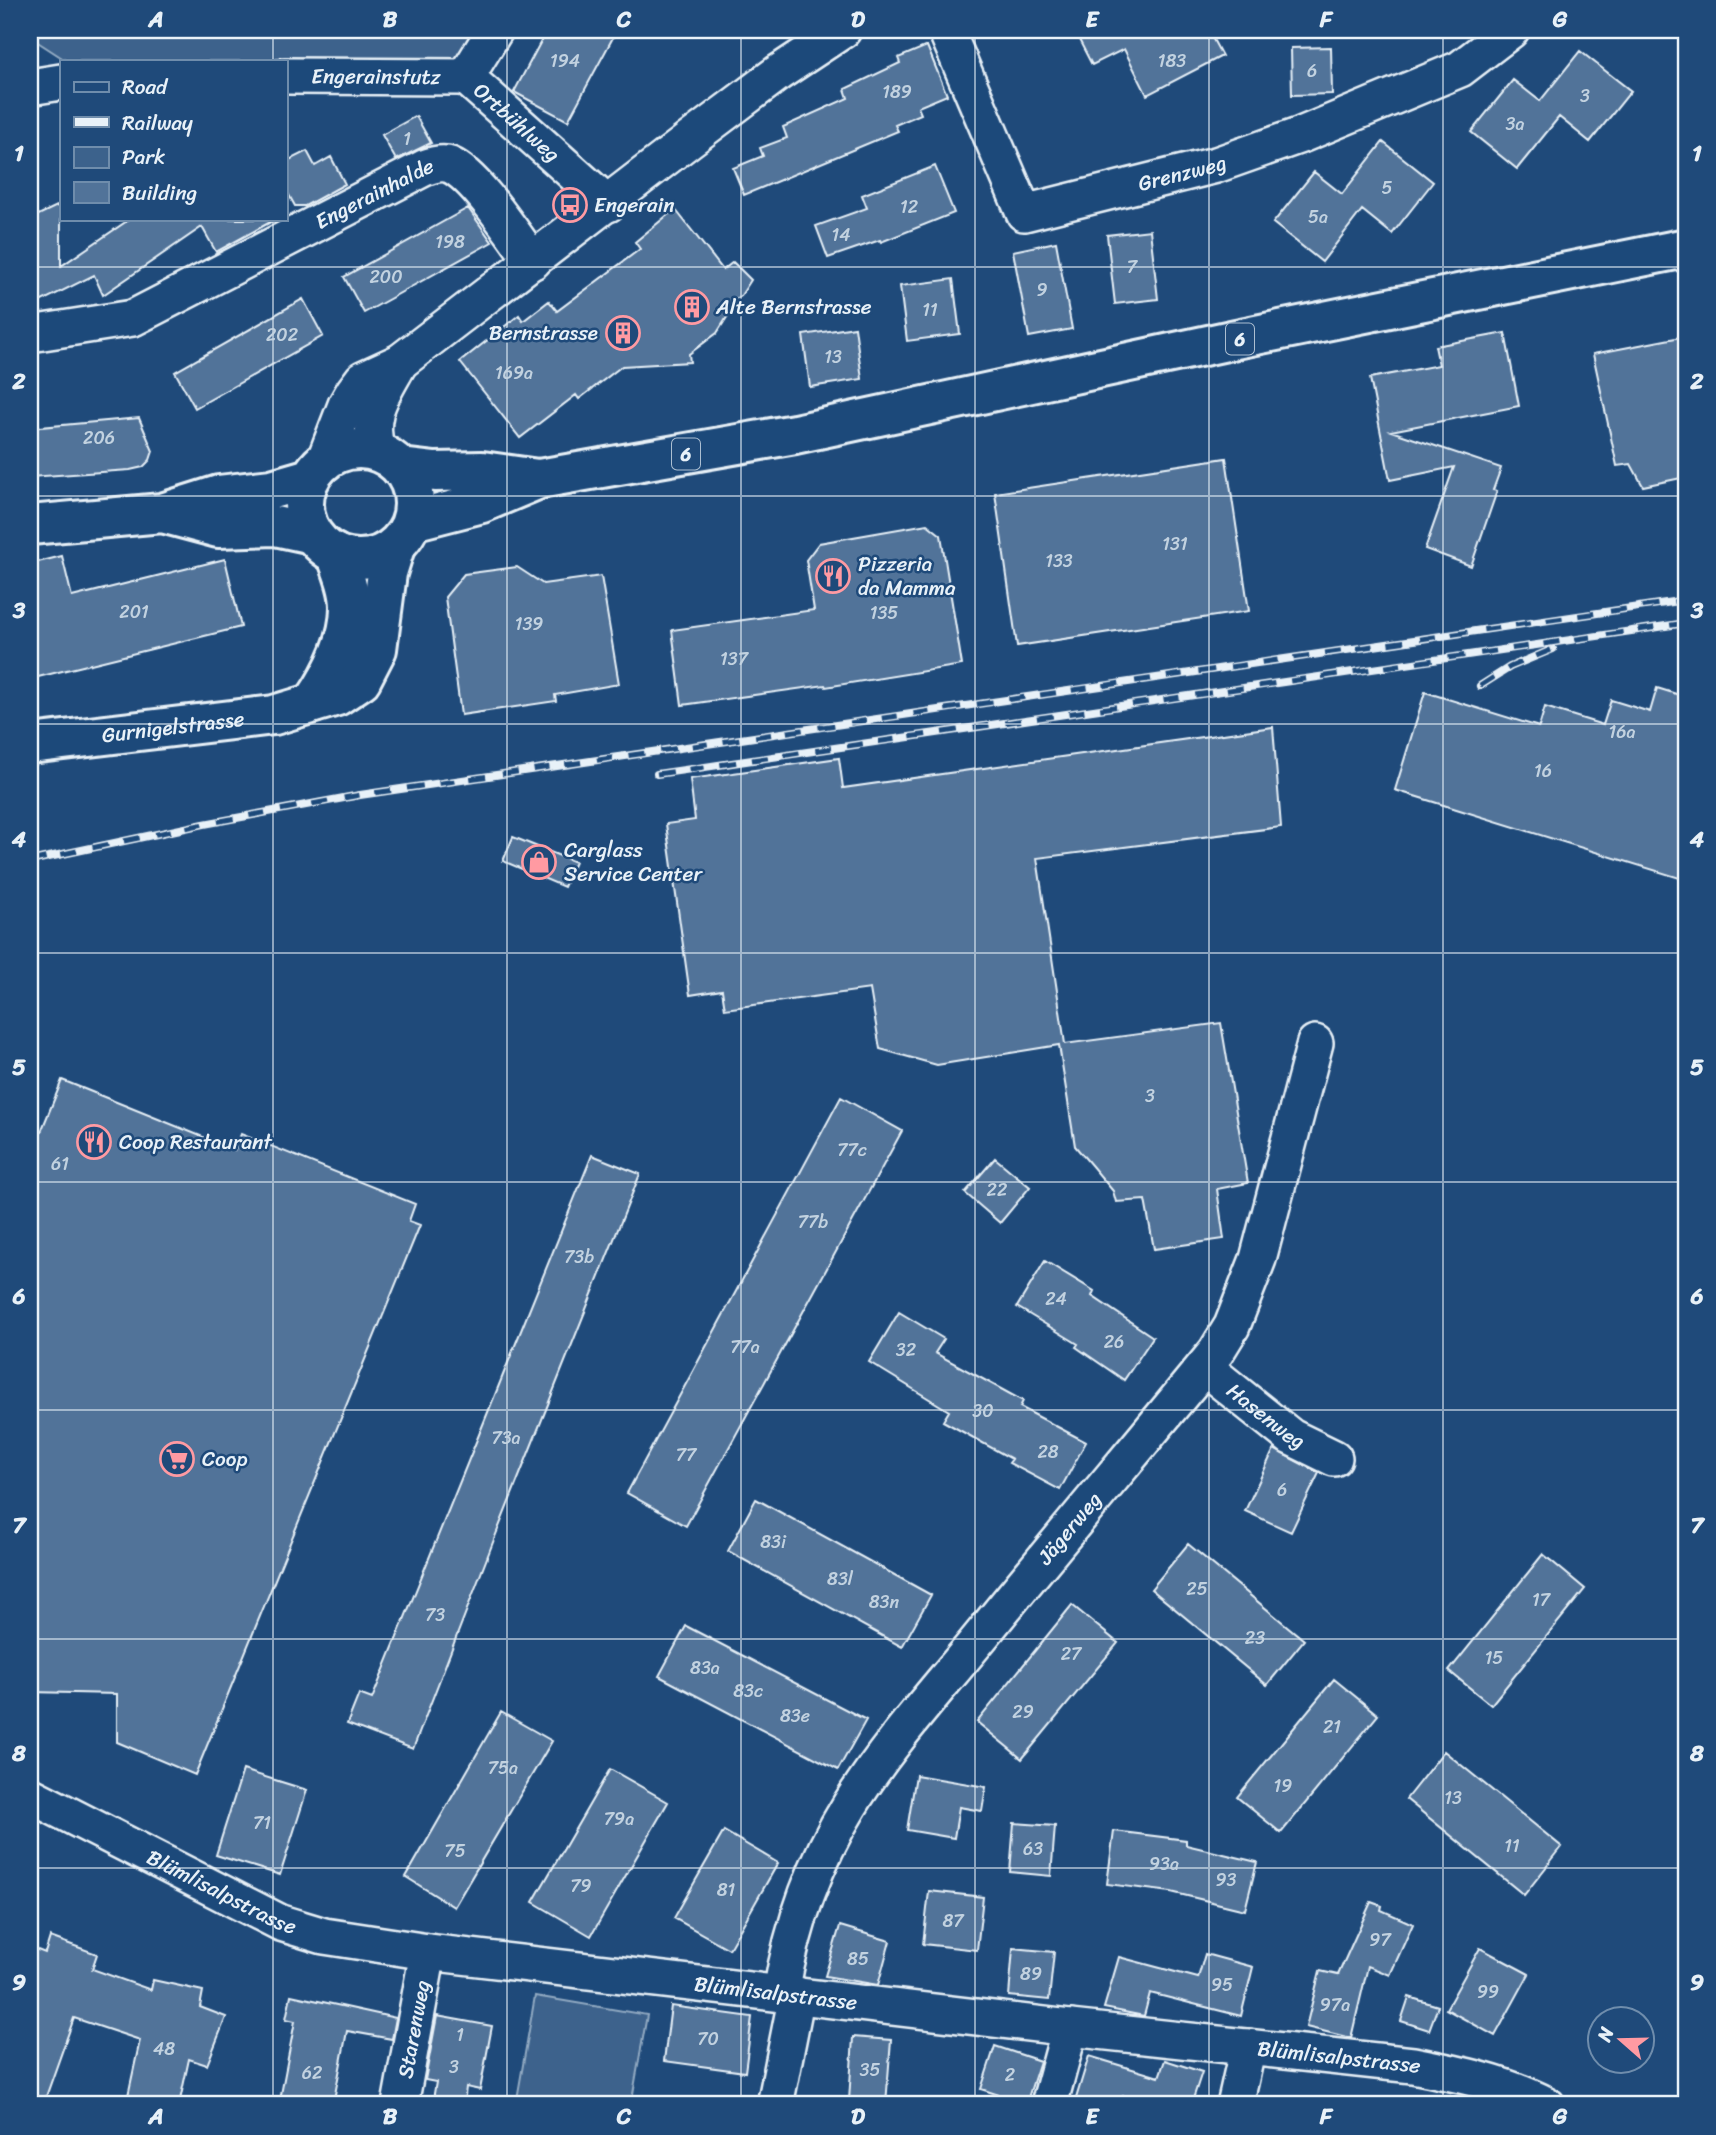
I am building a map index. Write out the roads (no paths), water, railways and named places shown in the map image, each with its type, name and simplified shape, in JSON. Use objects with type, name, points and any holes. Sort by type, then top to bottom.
[{"type":"main road","name":"6","points":[[403,534],[539,479],[795,435],[1236,340],[1686,248]]},
{"type":"main road","points":[[30,524],[162,513],[219,495],[272,489],[318,468],[350,449],[389,460],[413,490],[415,501],[403,534],[376,557],[363,560],[275,526],[218,528],[162,513]]},
{"type":"main road","name":"6","points":[[389,460],[435,472],[482,471],[539,479]]},
{"type":"main road","points":[[313,703],[330,677],[347,626],[350,607],[348,592],[324,544],[308,527],[303,505],[305,491],[318,468]]},
{"type":"main road","name":"Gurnigelstrasse","points":[[30,744],[248,719],[288,712],[337,695],[361,680],[377,649],[387,573],[403,534]]},
{"type":"street","name":"Ortbühlweg","points":[[495,30],[466,77],[608,204]]},
{"type":"street","points":[[318,468],[346,405],[363,379],[400,362],[741,100],[843,30]]},
{"type":"street","name":"Grenzweg","points":[[946,30],[1024,214],[1216,165],[1301,135],[1460,69],[1511,30]]},
{"type":"street","name":"Engerainstutz","points":[[287,76],[466,77]]},
{"type":"street","points":[[30,87],[60,82]]},
{"type":"street","name":"Engerainhalde","points":[[30,334],[133,318],[424,167],[439,164],[450,165],[462,173],[485,197],[533,261]]},
{"type":"street","points":[[389,460],[373,438],[373,416],[400,362]]},
{"type":"street","name":"Jägerweg","points":[[775,2105],[789,1994],[788,1954],[806,1894],[825,1849],[879,1762],[1204,1367],[1232,1326],[1258,1259],[1315,1043]]},
{"type":"street","name":"Hasenweg","points":[[1204,1367],[1291,1437],[1334,1458]]},
{"type":"street","name":"Blümlisalpstrasse","points":[[30,1795],[281,1923],[324,1936],[428,1952],[1070,2028],[1413,2065],[1499,2084],[1547,2105]]},
{"type":"street","name":"Starenweg","points":[[400,2105],[428,1952]]},
{"type":"street","points":[[1049,2105],[1070,2028]]},
{"type":"street","points":[[1235,2105],[1248,2047]]},
{"type":"railway","points":[[30,861],[204,824],[360,795],[1686,600]]},
{"type":"railway","points":[[657,774],[1686,623]]},
{"type":"railway","points":[[1480,686],[1510,667],[1553,649]]},
{"type":"place","name":"Engerain","points":[[570,205]]},
{"type":"place","name":"Alte Bernstrasse","points":[[692,307]]},
{"type":"place","name":"Bernstrasse","points":[[623,333]]},
{"type":"place","name":"Pizzeria da Mamma","points":[[833,576]]},
{"type":"place","name":"Carglass Service Center","points":[[539,862]]},
{"type":"place","name":"Coop Restaurant","points":[[94,1142]]},
{"type":"place","name":"Coop","points":[[177,1459]]}]
